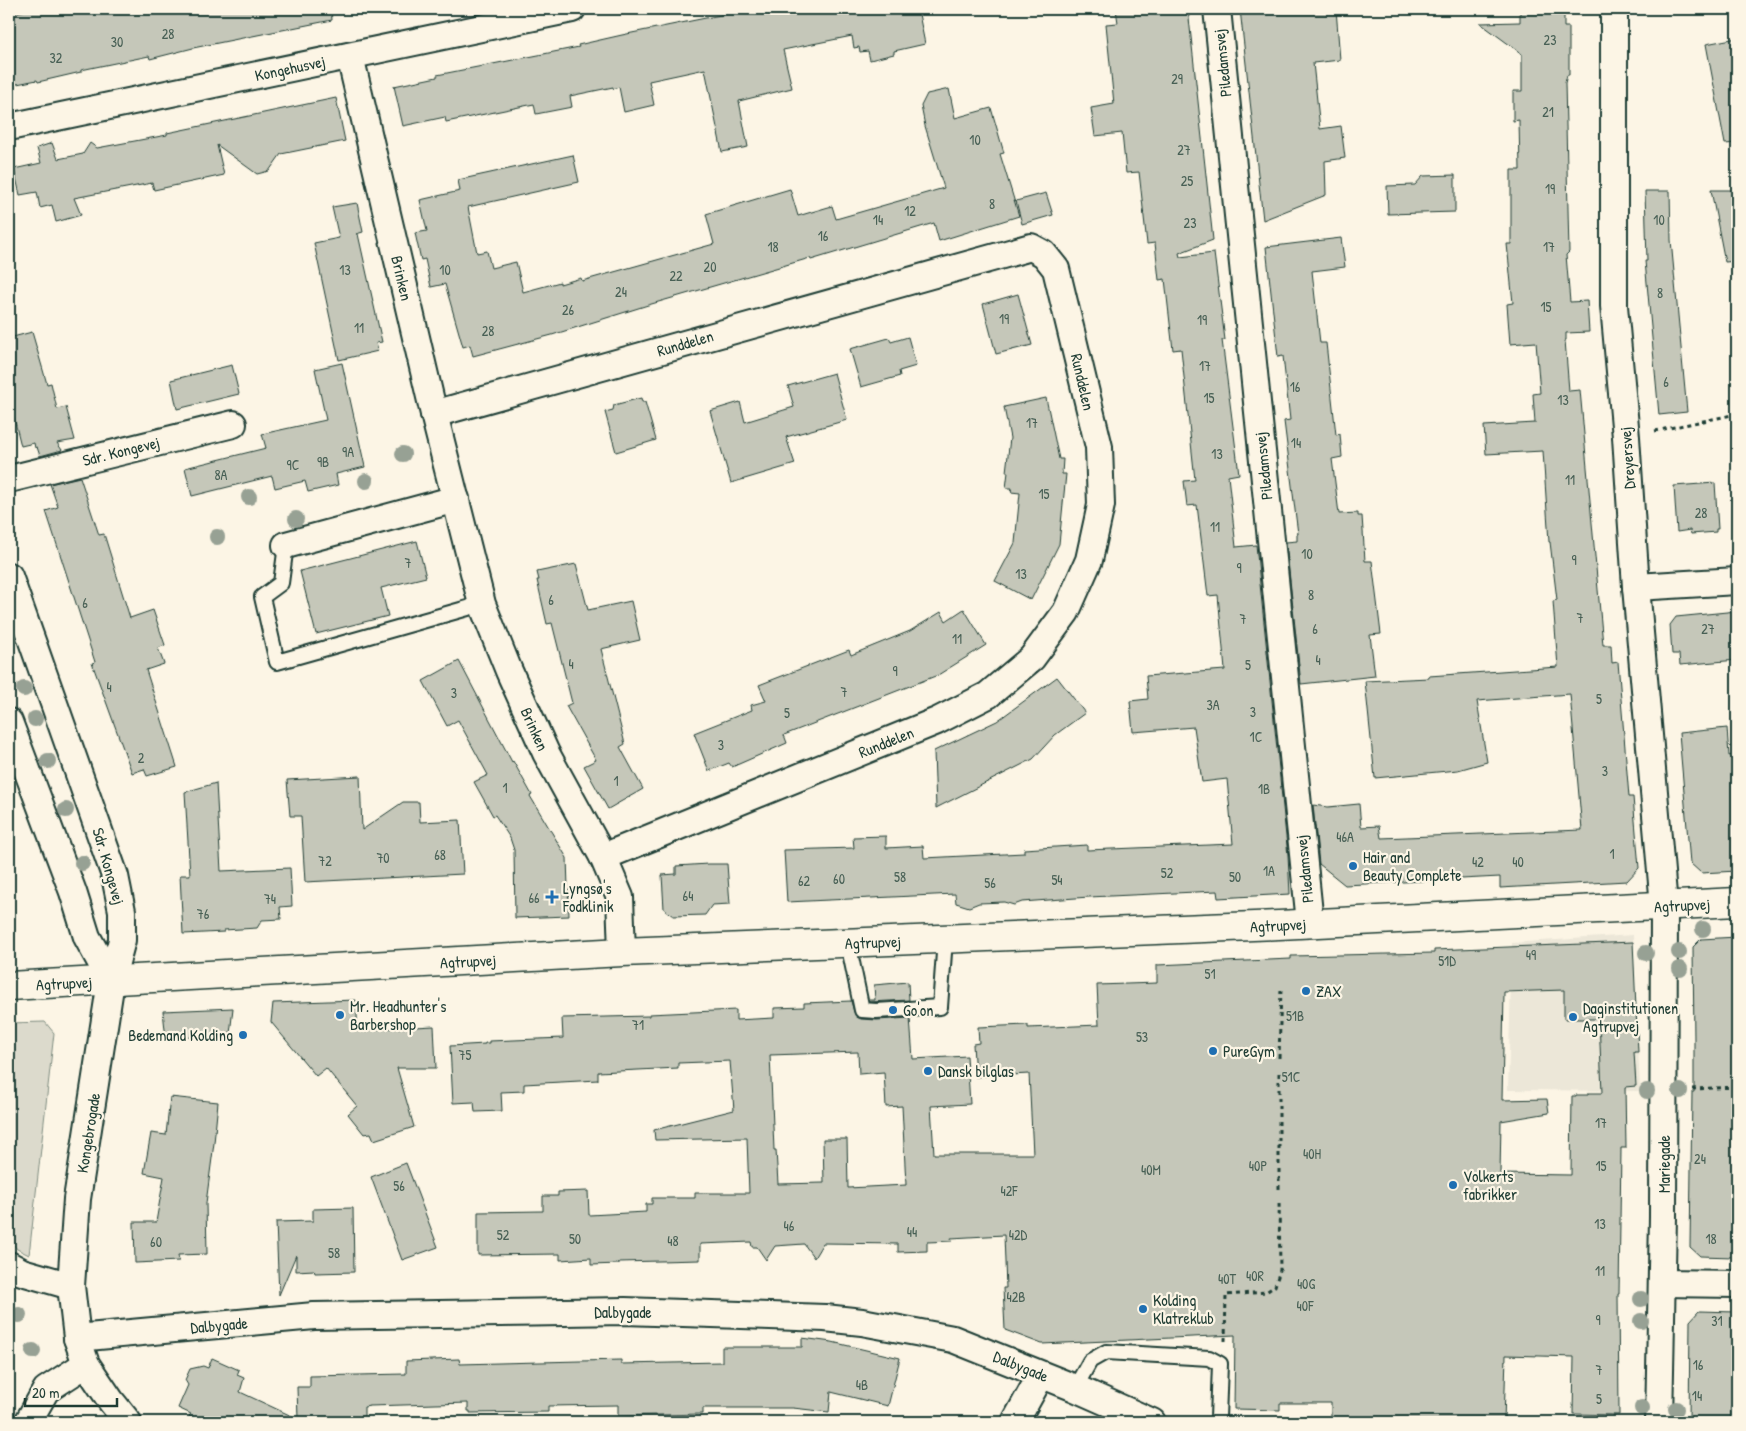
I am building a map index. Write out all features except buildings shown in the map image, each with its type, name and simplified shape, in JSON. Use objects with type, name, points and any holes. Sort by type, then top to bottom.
[{"type":"street","name":"Kongehusvej","points":[[9,127],[572,9]]},
{"type":"street","name":"Piledamsvej","points":[[1216,9],[1310,923]]},
{"type":"street","name":"Dreyersvej","points":[[1614,9],[1614,306],[1664,906]]},
{"type":"street","name":"Brinken","points":[[350,56],[434,414],[482,604],[509,672],[546,753],[603,857],[620,897],[622,952]]},
{"type":"street","name":"Runddelen","points":[[434,414],[1031,246],[1044,254],[1056,269],[1099,448],[1100,504],[1089,560],[1066,612],[1032,658],[988,695],[937,721],[603,857]]},
{"type":"street","name":"Sdr. Kongevej","points":[[9,479],[233,424]]},
{"type":"street","points":[[286,545],[456,499]]},
{"type":"street","name":"Sdr. Kongevej","points":[[9,576],[115,876],[122,911],[122,940],[111,981]]},
{"type":"street","points":[[1636,587],[1737,581]]},
{"type":"street","points":[[9,722],[87,937],[111,981]]},
{"type":"street","name":"Agtrupvej","points":[[9,986],[622,952],[1310,923],[1737,902]]},
{"type":"street","name":"Mariegade","points":[[1659,1422],[1664,1090],[1664,906]]},
{"type":"street","name":"Kongebrogade","points":[[111,981],[77,1199],[71,1286],[77,1338],[86,1364],[111,1402],[128,1422]]},
{"type":"street","points":[[9,1266],[22,1272],[71,1286]]},
{"type":"street","points":[[1662,1283],[1737,1284]]},
{"type":"street","name":"Dalbygade","points":[[77,1338],[314,1316],[625,1311],[825,1318],[862,1322],[954,1339],[1075,1388],[1152,1422]]},
{"type":"street","points":[[28,1422],[46,1390],[86,1364]]},
{"type":"street","points":[[1015,1422],[1041,1375]]},
{"type":"lane","points":[[286,545],[282,583],[262,597],[277,662],[482,604]]},
{"type":"lane","points":[[848,943],[862,1010],[876,1011],[940,1007],[945,939]]},
{"type":"lane","points":[[1075,1388],[1090,1361],[1106,1352],[1209,1358],[1220,1364],[1216,1422]]},
{"type":"path","points":[[1626,437],[1737,414]]},
{"type":"path","points":[[1279,1058],[1281,988]]},
{"type":"path","points":[[1279,1073],[1279,1190]]},
{"type":"path","points":[[1664,1090],[1737,1087]]},
{"type":"path","points":[[1220,1364],[1225,1348],[1226,1295],[1266,1292],[1275,1286],[1280,1270],[1279,1200]]},
{"type":"shaded area","name":"Daginstitutionen Agtrupvej","points":[[1633,935],[1640,1091],[1508,1090],[1512,943]]},
{"type":"shaded area","points":[[45,1022],[54,1033],[29,1255],[17,1249],[9,1239],[9,1023]]},
{"type":"place","name":"Hair and Beauty Complete","points":[[1353,866]]},
{"type":"place","name":"Lyngsø's Fodklinik","points":[[552,897]]},
{"type":"place","name":"ZAX","points":[[1306,991]]},
{"type":"place","name":"Go'on","points":[[893,1010]]},
{"type":"place","name":"Mr. Headhunter's Barbershop","points":[[340,1015]]},
{"type":"place","name":"Daginstitutionen Agtrupvej","points":[[1573,1017]]},
{"type":"place","name":"Bedemand Kolding","points":[[243,1035]]},
{"type":"place","name":"PureGym","points":[[1213,1051]]},
{"type":"place","name":"Dansk bilglas","points":[[928,1071]]},
{"type":"place","name":"Volkerts fabrikker","points":[[1453,1185]]},
{"type":"place","name":"Kolding Klatreklub","points":[[1143,1309]]}]
